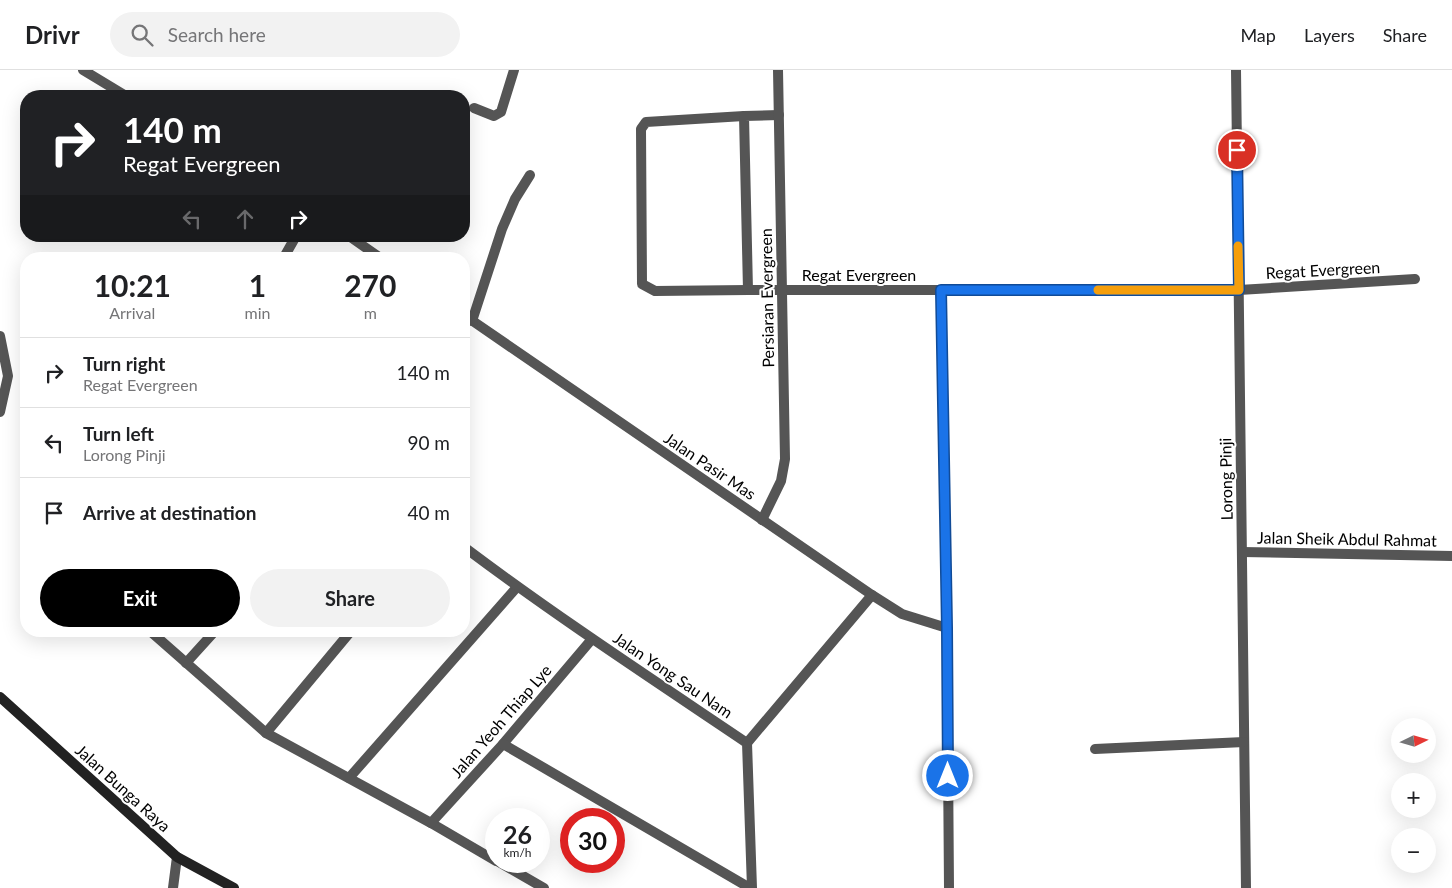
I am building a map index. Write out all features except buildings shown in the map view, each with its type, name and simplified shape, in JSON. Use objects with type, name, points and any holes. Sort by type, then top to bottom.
[{"type":"main road","name":"Jalan Bunga Raya","points":[[0,697],[177,857],[234,888]]},
{"type":"street","points":[[83,70],[116,90]]},
{"type":"street","points":[[474,108],[494,116],[501,112],[514,70]]},
{"type":"street","name":"Persiaran Evergreen","points":[[762,520],[781,481],[785,460],[778,70]]},
{"type":"street","name":"Lorong Pinji","points":[[1236,70],[1246,888]]},
{"type":"street","points":[[748,290],[744,116],[779,115]]},
{"type":"street","name":"Regat Evergreen","points":[[744,116],[646,122],[641,129],[642,284],[655,291],[1239,290],[1415,279]]},
{"type":"street","points":[[470,313],[502,229],[515,200],[530,175]]},
{"type":"street","points":[[358,242],[372,252]]},
{"type":"street","points":[[941,290],[949,888]]},
{"type":"street","name":"Jalan Pasir Mas","points":[[470,319],[872,595],[902,614],[947,628]]},
{"type":"street","points":[[0,336],[8,376],[0,412]]},
{"type":"street","name":"Jalan Yong Sau Nam","points":[[470,552],[592,639],[747,742]]},
{"type":"street","name":"Jalan Sheik Abdul Rahmat","points":[[1242,552],[1452,556]]},
{"type":"street","points":[[349,778],[517,587]]},
{"type":"street","points":[[751,888],[747,742],[872,595]]},
{"type":"street","points":[[157,637],[266,733],[485,854]]},
{"type":"street","points":[[186,663],[210,637]]},
{"type":"street","points":[[266,733],[346,637]]},
{"type":"street","name":"Jalan Yeoh Thiap Lye","points":[[431,823],[503,744],[592,639]]},
{"type":"street","points":[[1095,749],[1244,742]]},
{"type":"street","points":[[503,744],[751,888]]},
{"type":"street","points":[[173,888],[177,857]]},
{"type":"street","points":[[518,873],[544,888]]},
{"type":"slow traffic","points":[[1098,290],[1239,290],[1238,246]]},
{"type":"route","points":[[948,776],[941,290],[1239,290],[1237,150]]}]
